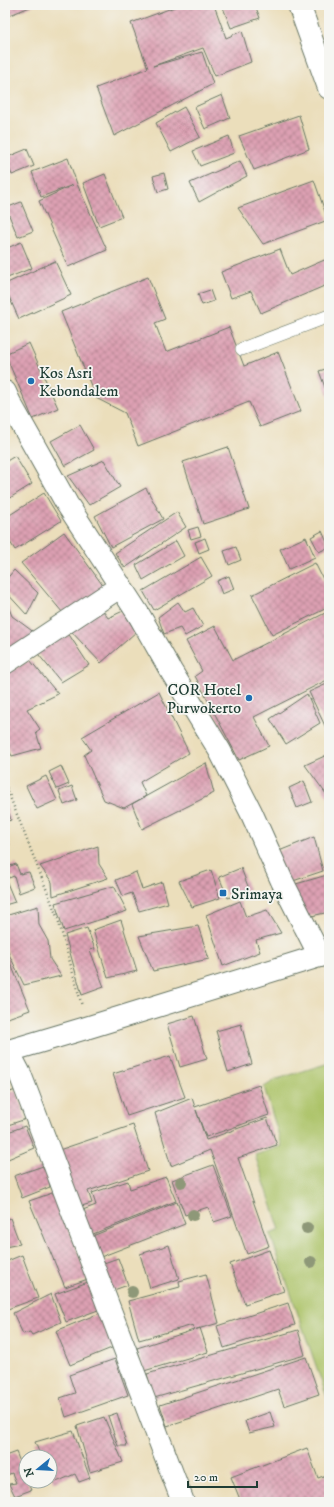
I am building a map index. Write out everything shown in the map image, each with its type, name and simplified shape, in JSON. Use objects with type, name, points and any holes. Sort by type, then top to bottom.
[{"type":"street","points":[[300,5],[329,88]]},
{"type":"street","points":[[5,392],[67,504],[139,614],[171,671],[220,751],[282,881],[324,954],[7,1051],[20,1074],[183,1502]]},
{"type":"street","points":[[5,663],[121,586]]},
{"type":"lane","points":[[242,350],[329,316]]},
{"type":"path","points":[[5,784],[58,919],[80,997],[86,1028]]},
{"type":"green space","points":[[329,1063],[329,1403],[270,1234],[280,1230],[255,1155],[282,1146],[264,1087],[277,1079]]},
{"type":"building","points":[[5,5],[35,5],[5,17]]},
{"type":"building","points":[[180,5],[214,5],[226,38],[242,31],[251,62],[215,76],[203,48],[153,66],[202,52],[213,84],[114,136],[96,88],[148,68],[131,23]]},
{"type":"building","points":[[222,5],[255,5],[260,18],[231,28]]},
{"type":"building","points":[[222,95],[230,118],[205,129],[195,107]]},
{"type":"building","points":[[184,107],[200,137],[171,152],[156,123]]},
{"type":"building","points":[[299,115],[309,149],[254,170],[239,136]]},
{"type":"building","points":[[229,136],[234,153],[200,166],[193,151]]},
{"type":"building","points":[[27,149],[34,166],[12,175],[5,158]]},
{"type":"building","points":[[68,158],[77,184],[107,250],[68,267],[39,201],[73,185],[41,197],[32,172]]},
{"type":"building","points":[[240,161],[247,176],[199,202],[190,183]]},
{"type":"building","points":[[164,173],[168,189],[158,192],[153,176]]},
{"type":"building","points":[[105,174],[122,217],[99,226],[83,183]]},
{"type":"building","points":[[314,180],[328,220],[263,244],[238,208]]},
{"type":"building","points":[[21,202],[33,231],[18,237],[6,208]]},
{"type":"building","points":[[21,242],[32,268],[5,279],[5,249]]},
{"type":"building","points":[[280,249],[290,275],[329,258],[329,284],[261,313],[251,291],[231,298],[221,272]]},
{"type":"building","points":[[55,261],[71,295],[19,319],[5,288],[5,284]]},
{"type":"building","points":[[148,277],[165,319],[155,323],[166,352],[229,327],[244,366],[278,352],[301,411],[260,427],[249,402],[138,446],[125,413],[96,398],[61,312]]},
{"type":"building","points":[[210,290],[214,301],[202,305],[198,294]]},
{"type":"building","name":"Kos Asri Kebondalem","points":[[29,343],[58,408],[33,419],[5,354]]},
{"type":"building","points":[[329,368],[329,398],[319,371]]},
{"type":"building","points":[[80,425],[94,450],[65,466],[51,441]]},
{"type":"building","points":[[228,447],[249,509],[203,524],[183,462]]},
{"type":"building","points":[[15,456],[32,484],[5,501],[5,462]]},
{"type":"building","points":[[104,460],[120,487],[89,505],[68,476]]},
{"type":"building","points":[[146,488],[163,519],[111,547],[95,516]]},
{"type":"building","points":[[44,493],[61,521],[15,550],[5,534],[5,518]]},
{"type":"building","points":[[177,512],[186,527],[125,568],[115,553]]},
{"type":"building","points":[[198,527],[201,536],[191,539],[188,530]]},
{"type":"building","points":[[322,531],[329,547],[319,552],[311,537]]},
{"type":"building","points":[[64,532],[104,587],[68,619],[21,563]]},
{"type":"building","points":[[306,537],[315,557],[289,569],[280,549]]},
{"type":"building","points":[[205,538],[209,549],[199,553],[195,542]]},
{"type":"building","points":[[176,541],[184,556],[143,580],[136,565]]},
{"type":"building","points":[[236,547],[241,560],[229,565],[224,551]]},
{"type":"building","points":[[201,557],[212,576],[154,610],[143,591]]},
{"type":"building","points":[[315,563],[329,591],[329,607],[272,635],[252,595]]},
{"type":"building","points":[[14,570],[38,593],[27,615],[5,591],[5,581]]},
{"type":"building","points":[[229,576],[234,589],[222,594],[217,581]]},
{"type":"building","points":[[5,598],[12,616],[39,636],[11,652],[5,644]]},
{"type":"building","points":[[178,602],[185,612],[193,608],[203,626],[185,636],[180,628],[164,634],[158,617]]},
{"type":"building","points":[[99,605],[108,618],[123,611],[136,632],[101,663],[68,628]]},
{"type":"building","name":"COR Hotel Purwokerto","points":[[329,611],[329,679],[254,717],[269,746],[239,760],[195,676],[202,671],[186,641],[215,626],[233,660]]},
{"type":"building","points":[[64,627],[89,665],[61,682],[34,649]]},
{"type":"building","points":[[30,660],[58,694],[27,709],[40,729],[36,732],[41,748],[12,756],[5,743],[5,674]]},
{"type":"building","points":[[329,683],[329,727],[326,728],[309,692]]},
{"type":"building","points":[[159,692],[189,753],[140,782],[146,796],[124,808],[104,800],[84,755],[91,750],[82,737]]},
{"type":"building","points":[[307,694],[320,723],[286,744],[270,719]]},
{"type":"building","points":[[329,754],[329,798],[305,765]]},
{"type":"building","points":[[206,763],[214,793],[142,829],[132,804]]},
{"type":"building","points":[[61,766],[69,784],[57,789],[49,772]]},
{"type":"building","points":[[46,776],[57,800],[37,809],[26,786]]},
{"type":"building","points":[[304,781],[312,802],[297,808],[289,788]]},
{"type":"building","points":[[72,786],[77,800],[64,805],[59,791]]},
{"type":"building","points":[[5,802],[11,820],[5,822]]},
{"type":"building","points":[[5,833],[10,845],[5,846]]},
{"type":"building","points":[[314,837],[323,871],[287,883],[274,853]]},
{"type":"building","points":[[98,846],[99,864],[108,878],[53,896],[52,882],[40,866]]},
{"type":"building","points":[[16,864],[20,874],[29,872],[35,887],[19,893],[14,876],[9,878],[5,868]]},
{"type":"building","points":[[241,868],[249,889],[228,898],[219,877]]},
{"type":"building","points":[[211,870],[220,898],[192,907],[179,881]]},
{"type":"building","points":[[136,872],[142,889],[162,882],[168,903],[139,911],[132,893],[123,896],[116,880]]},
{"type":"building","points":[[327,875],[329,880],[329,912],[303,918],[289,886]]},
{"type":"building","points":[[5,878],[15,902],[5,905]]},
{"type":"building","points":[[114,886],[127,911],[64,931],[55,903]]},
{"type":"building","points":[[240,901],[246,917],[267,910],[281,933],[256,940],[260,952],[223,966],[206,915]]},
{"type":"building","points":[[38,906],[39,925],[48,941],[50,959],[61,976],[24,985],[5,946],[5,916]]},
{"type":"building","points":[[121,920],[137,971],[108,978],[93,930]]},
{"type":"building","points":[[198,926],[209,959],[153,971],[139,936]]},
{"type":"building","points":[[87,928],[95,949],[90,950],[104,987],[82,995],[65,935]]},
{"type":"building","points":[[5,950],[30,1010],[5,1019]]},
{"type":"building","points":[[194,1016],[207,1059],[180,1067],[167,1024]]},
{"type":"building","points":[[241,1024],[252,1064],[228,1072],[216,1031]]},
{"type":"building","points":[[170,1056],[185,1097],[127,1116],[113,1074]]},
{"type":"building","points":[[5,1078],[10,1092],[16,1090],[26,1119],[5,1126]]},
{"type":"building","points":[[259,1085],[269,1115],[206,1137],[196,1110],[206,1140],[267,1118],[277,1145],[238,1158],[269,1246],[247,1254],[210,1150],[171,1166],[155,1113],[192,1098],[195,1107]]},
{"type":"building","points":[[133,1125],[148,1171],[88,1191],[92,1203],[78,1207],[59,1150]]},
{"type":"building","points":[[25,1126],[34,1148],[8,1159],[5,1154],[5,1133]]},
{"type":"building","points":[[46,1165],[50,1187],[22,1198],[14,1176]]},
{"type":"building","points":[[213,1165],[232,1216],[214,1222],[208,1207],[185,1215],[172,1180]]},
{"type":"building","points":[[166,1177],[176,1201],[88,1236],[80,1211],[96,1205],[92,1193],[128,1181],[130,1189]]},
{"type":"building","points":[[55,1192],[88,1279],[65,1287],[29,1201]]},
{"type":"building","points":[[177,1202],[185,1224],[98,1258],[90,1237]]},
{"type":"building","points":[[10,1218],[20,1244],[5,1247],[5,1220]]},
{"type":"building","points":[[169,1245],[179,1279],[150,1288],[140,1254]]},
{"type":"building","points":[[269,1250],[284,1291],[245,1304],[230,1264]]},
{"type":"building","points":[[22,1255],[38,1298],[5,1310],[5,1262]]},
{"type":"building","points":[[118,1258],[128,1285],[111,1291],[101,1264]]},
{"type":"building","points":[[206,1274],[219,1323],[194,1330],[193,1325],[139,1340],[128,1301],[180,1287],[179,1281]]},
{"type":"building","points":[[88,1282],[98,1310],[66,1322],[55,1294]]},
{"type":"building","points":[[51,1294],[61,1322],[32,1335],[30,1332],[23,1334],[13,1313]]},
{"type":"building","points":[[288,1303],[295,1325],[224,1348],[217,1326]]},
{"type":"building","points":[[100,1313],[114,1347],[70,1365],[56,1331]]},
{"type":"building","points":[[200,1328],[208,1352],[144,1371],[137,1348]]},
{"type":"building","points":[[298,1330],[305,1355],[154,1398],[147,1374]]},
{"type":"building","points":[[306,1357],[319,1394],[284,1406],[278,1389],[167,1426],[160,1405]]},
{"type":"building","points":[[115,1359],[128,1395],[66,1417],[60,1398],[75,1393],[69,1375]]},
{"type":"building","points":[[270,1412],[275,1427],[249,1433],[245,1421]]},
{"type":"building","points":[[117,1413],[127,1446],[118,1446],[108,1416]]},
{"type":"building","points":[[104,1417],[123,1462],[90,1472],[77,1426]]},
{"type":"building","points":[[73,1431],[90,1478],[79,1482],[75,1474],[58,1481],[58,1449],[38,1449],[35,1442]]},
{"type":"building","points":[[307,1448],[318,1478],[329,1474],[329,1502],[241,1502],[231,1477]]},
{"type":"building","points":[[16,1452],[18,1457],[18,1489],[31,1490],[15,1496],[9,1484],[16,1483],[12,1473],[7,1475],[5,1469],[5,1456]]},
{"type":"place","name":"Kos Asri Kebondalem","points":[[31,381]]},
{"type":"place","name":"COR Hotel Purwokerto","points":[[249,698]]},
{"type":"place","name":"Srimaya","points":[[223,893]]}]
